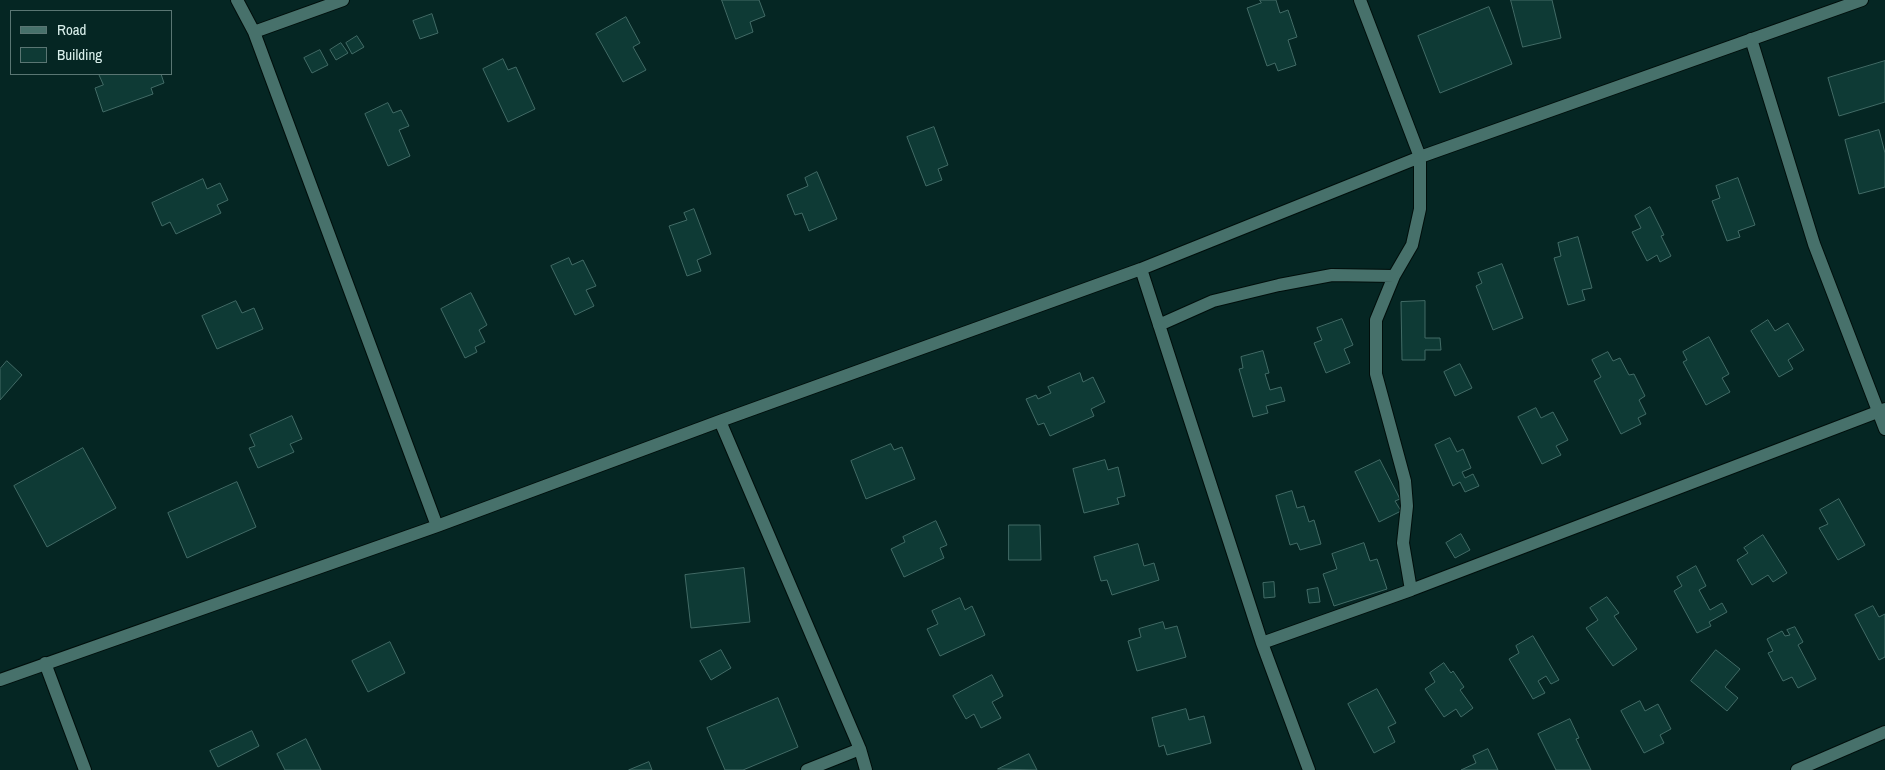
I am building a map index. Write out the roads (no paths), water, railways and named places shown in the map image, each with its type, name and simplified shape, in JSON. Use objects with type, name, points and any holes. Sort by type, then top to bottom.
[{"type":"street","points":[[237,0],[254,32],[437,526]]},
{"type":"street","points":[[254,32],[343,0]]},
{"type":"street","points":[[1360,0],[1420,158],[1420,210],[1412,245],[1394,276],[1376,320],[1376,374],[1405,482],[1407,506],[1403,543],[1412,590]]},
{"type":"street","points":[[0,680],[437,526],[720,421],[1141,269],[1420,158],[1862,0]]},
{"type":"street","points":[[1751,39],[1814,244],[1882,410],[1885,429]]},
{"type":"street","points":[[1141,269],[1262,643],[1309,770]]},
{"type":"street","points":[[1158,325],[1212,301],[1279,285],[1332,275],[1394,276]]},
{"type":"street","points":[[1262,643],[1412,590],[1882,410]]},
{"type":"street","points":[[720,421],[860,749],[866,770]]},
{"type":"street","points":[[45,663],[85,770]]},
{"type":"street","points":[[1797,770],[1885,732]]},
{"type":"street","points":[[807,770],[860,749]]}]
